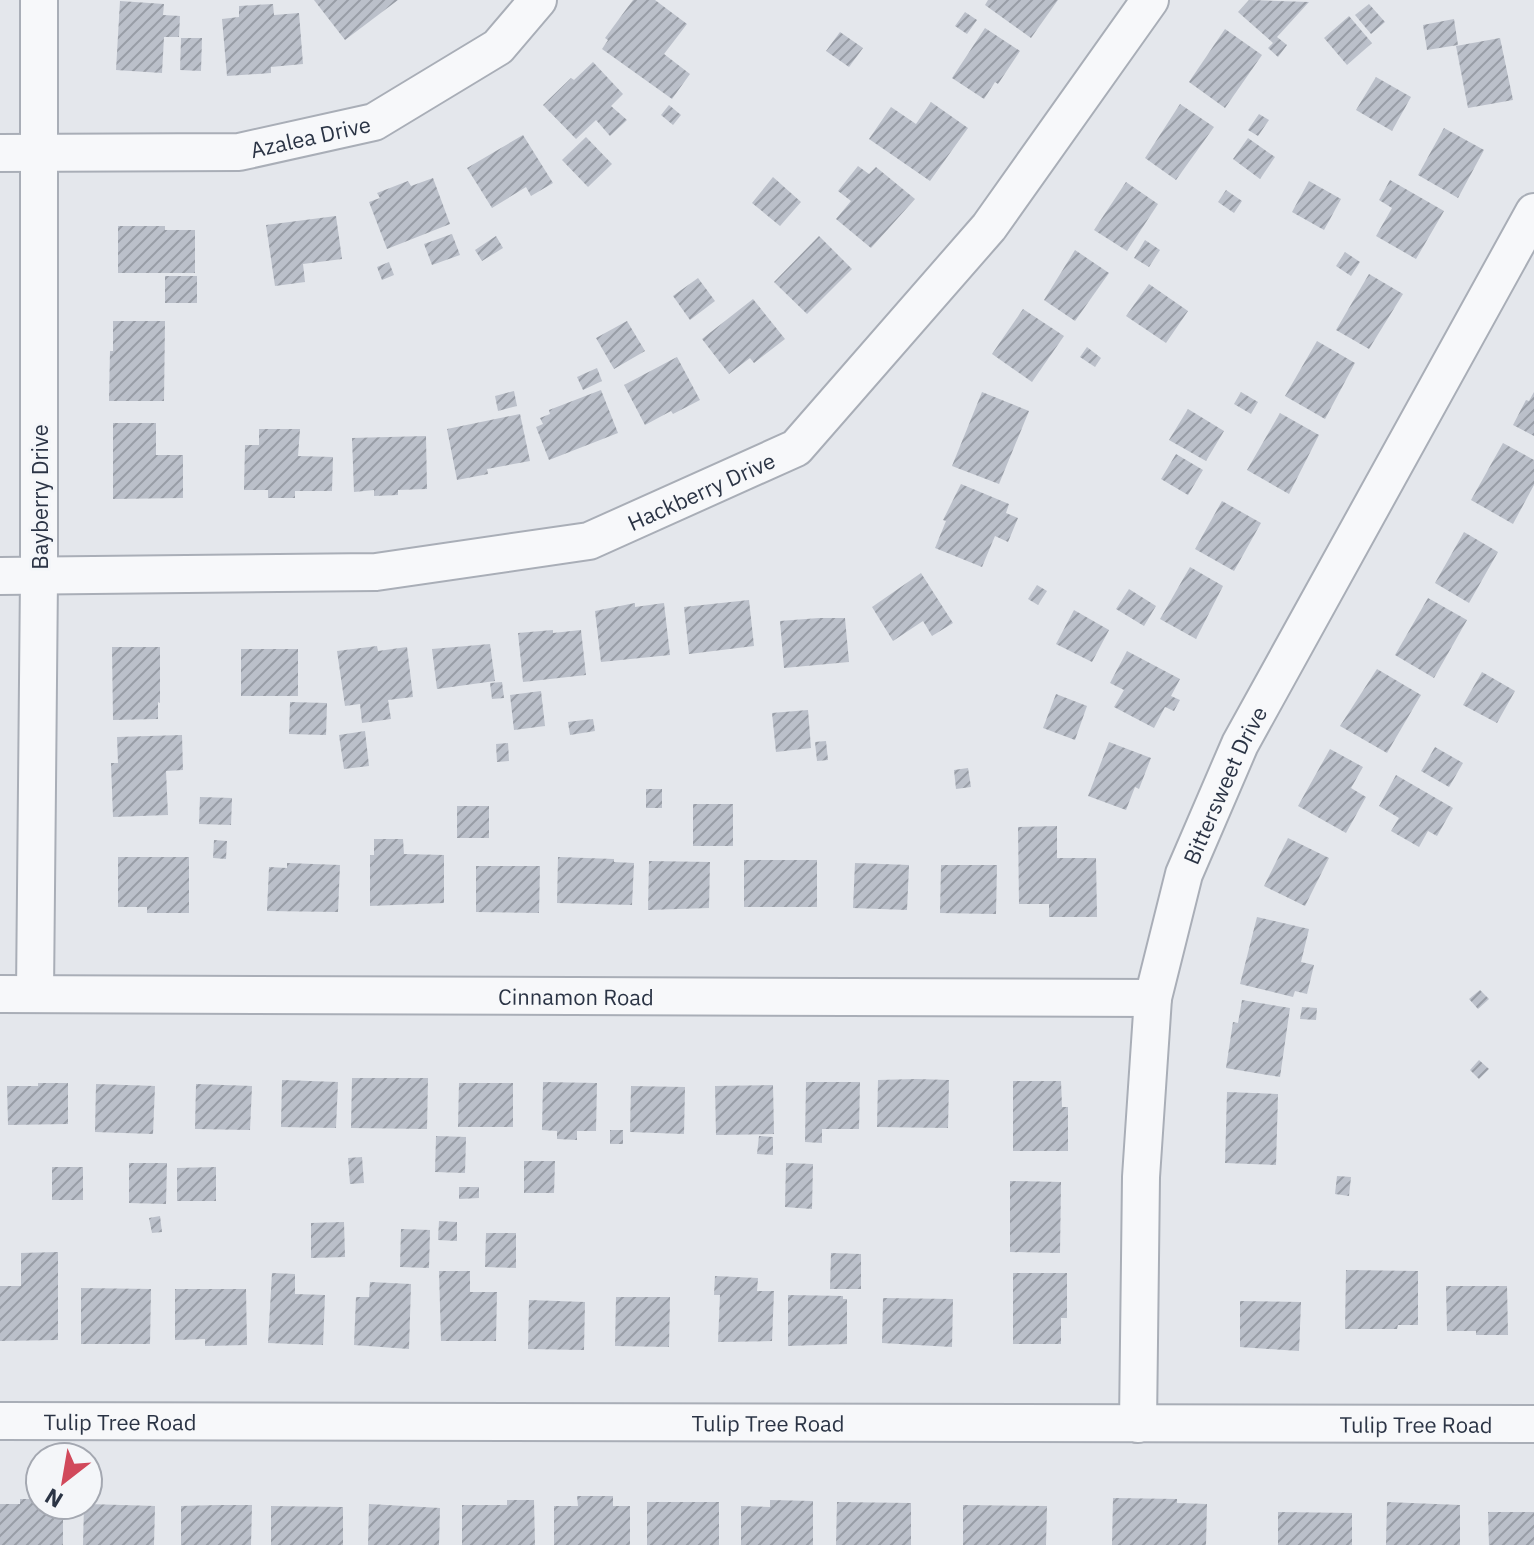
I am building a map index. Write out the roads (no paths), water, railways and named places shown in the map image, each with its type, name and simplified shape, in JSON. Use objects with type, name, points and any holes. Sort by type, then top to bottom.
[{"type":"street","name":"Bayberry Drive","points":[[35,994],[39,0]]},
{"type":"street","name":"Azalea Drive","points":[[0,153],[239,152],[374,122],[498,47],[538,0]]},
{"type":"street","name":"Hackberry Drive","points":[[0,576],[376,572],[589,541],[796,448],[989,227],[1150,0]]},
{"type":"street","name":"Bittersweet Drive","points":[[1138,1424],[1141,1177],[1153,998],[1184,874],[1240,744],[1534,212]]},
{"type":"street","name":"Cinnamon Road","points":[[0,994],[1153,998]]},
{"type":"street","name":"Tulip Tree Road","points":[[0,1421],[1534,1424]]}]
